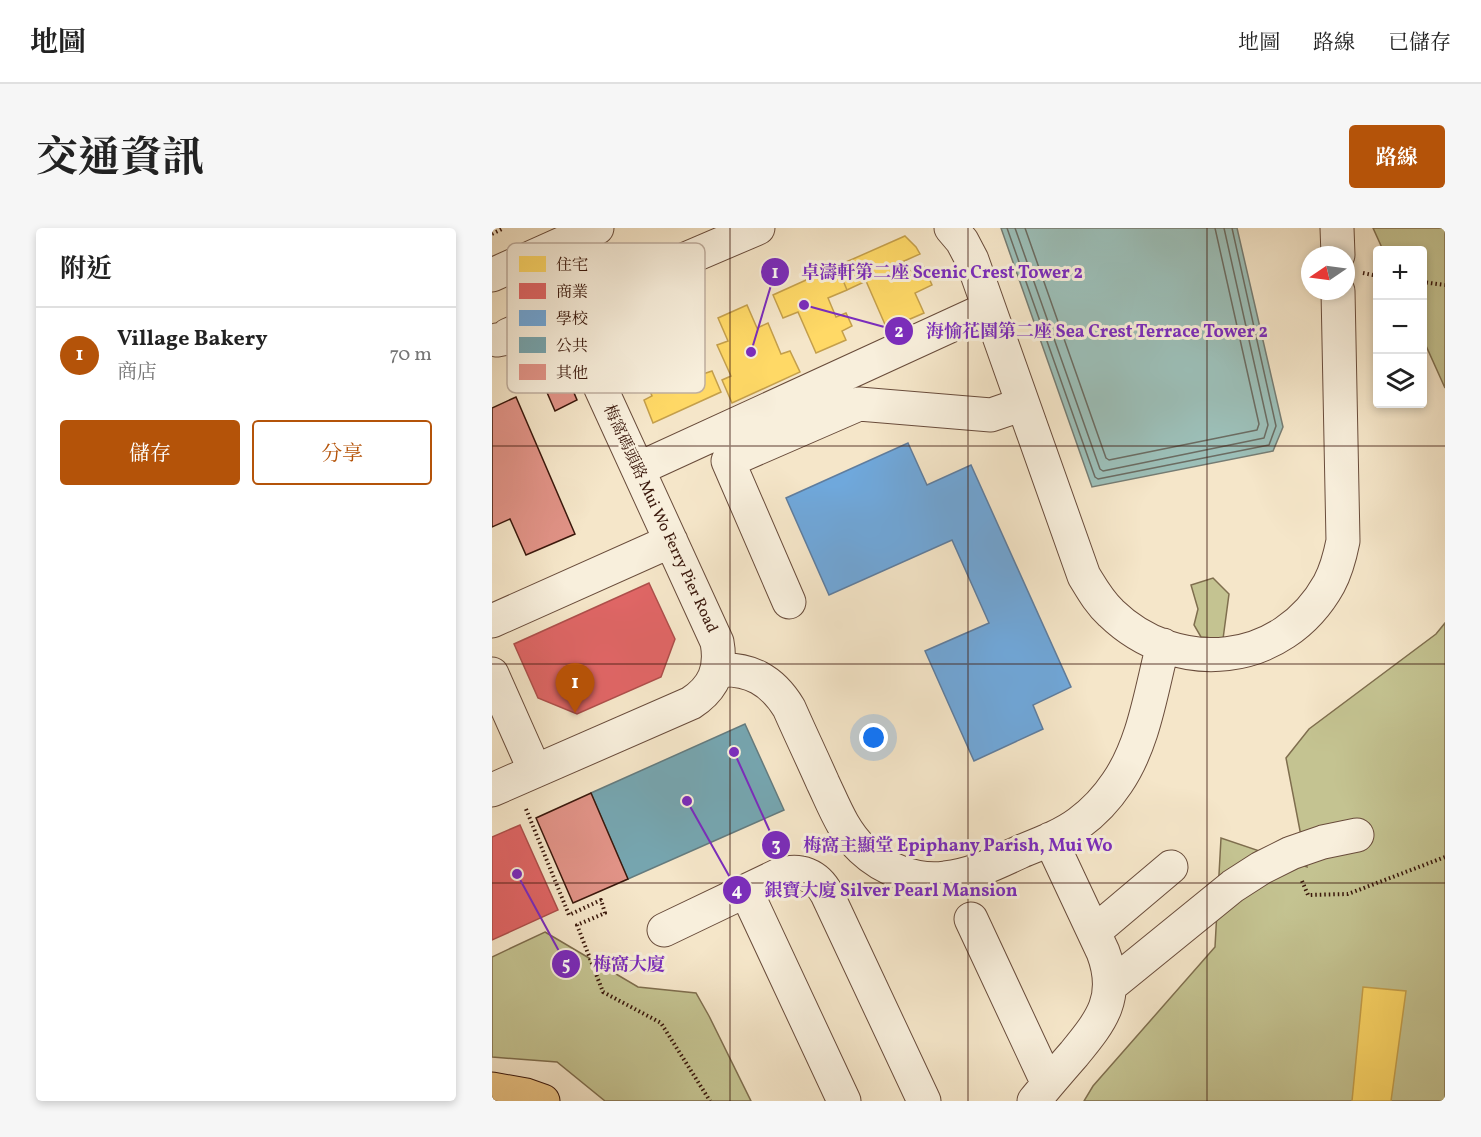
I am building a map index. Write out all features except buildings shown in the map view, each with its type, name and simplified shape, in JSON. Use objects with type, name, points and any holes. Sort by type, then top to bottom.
[{"type":"main road","points":[[492,1089],[526,1095],[543,1101]]},
{"type":"street","points":[[563,243],[597,228]]},
{"type":"street","points":[[705,250],[758,228]]},
{"type":"street","points":[[951,228],[962,241],[972,260],[1084,576],[1095,595],[1127,627],[1146,639],[1184,652],[1224,655],[1246,651],[1267,643],[1286,632],[1303,618],[1318,602],[1329,583],[1338,563],[1343,541],[1345,300]]},
{"type":"street","points":[[1337,228],[1340,246]]},
{"type":"street","points":[[492,275],[507,268]]},
{"type":"street","points":[[638,469],[989,308]]},
{"type":"street","name":"梅窩碼頭路 Mui Wo Ferry Pier Road","points":[[603,393],[717,642],[719,656],[717,670]]},
{"type":"street","points":[[789,602],[728,461],[859,404],[991,415],[1023,404]]},
{"type":"street","points":[[492,621],[671,541]]},
{"type":"street","points":[[492,790],[691,703],[708,689],[717,670],[731,669],[753,674],[771,684],[781,695],[838,816],[848,834],[863,850],[881,863],[901,873],[922,878],[944,879],[966,875],[1050,839],[1078,823],[1099,805],[1117,784],[1138,739],[1163,645]]},
{"type":"street","points":[[492,674],[535,771]]},
{"type":"street","points":[[1110,986],[1233,886],[1261,868],[1291,853],[1323,842],[1356,835]]},
{"type":"street","points":[[971,918],[1041,1093],[1096,1027],[1105,1012],[1110,986],[1108,966],[1050,839]]},
{"type":"street","points":[[1094,932],[1171,867]]},
{"type":"street","points":[[664,930],[789,872],[809,874],[823,886],[924,1101]]},
{"type":"street","points":[[746,891],[844,1101]]},
{"type":"path","points":[[492,234],[504,228]]},
{"type":"path","points":[[1355,274],[1373,276]]},
{"type":"path","points":[[1427,283],[1445,285]]},
{"type":"path","points":[[525,806],[569,915],[601,900],[605,913],[576,925],[603,992],[661,1023],[710,1101]]},
{"type":"path","points":[[1291,853],[1308,895],[1348,894],[1445,858]]},
{"type":"shaded area","points":[[1373,228],[1445,228],[1445,388],[1427,348],[1427,246],[1381,246]]},
{"type":"shaded area","points":[[1213,578],[1229,594],[1223,639],[1201,637],[1194,625],[1198,609],[1191,585]]},
{"type":"shaded area","points":[[1445,623],[1445,1101],[1084,1101],[1093,1086],[1215,947],[1221,838],[1307,867],[1286,758],[1309,729],[1436,634]]},
{"type":"shaded area","points":[[545,932],[638,987],[696,993],[751,1101],[605,1101],[557,1062],[492,1057],[492,957]]},
{"type":"water","points":[[1001,228],[1237,228],[1283,427],[1273,451],[1092,487]]},
{"type":"place","name":"海愉花園第二座 Sea Crest Terrace Tower 2","points":[[804,305]]},
{"type":"place","name":"卓濤軒第二座 Scenic Crest Tower 2","points":[[751,352]]},
{"type":"place","name":"Village Bakery","points":[[575,713]]},
{"type":"place","name":"梅窩主顯堂 Epiphany Parish, Mui Wo","points":[[734,752]]},
{"type":"place","name":"銀寶大廈 Silver Pearl Mansion","points":[[687,801]]},
{"type":"place","name":"梅窩大廈","points":[[517,874]]}]
